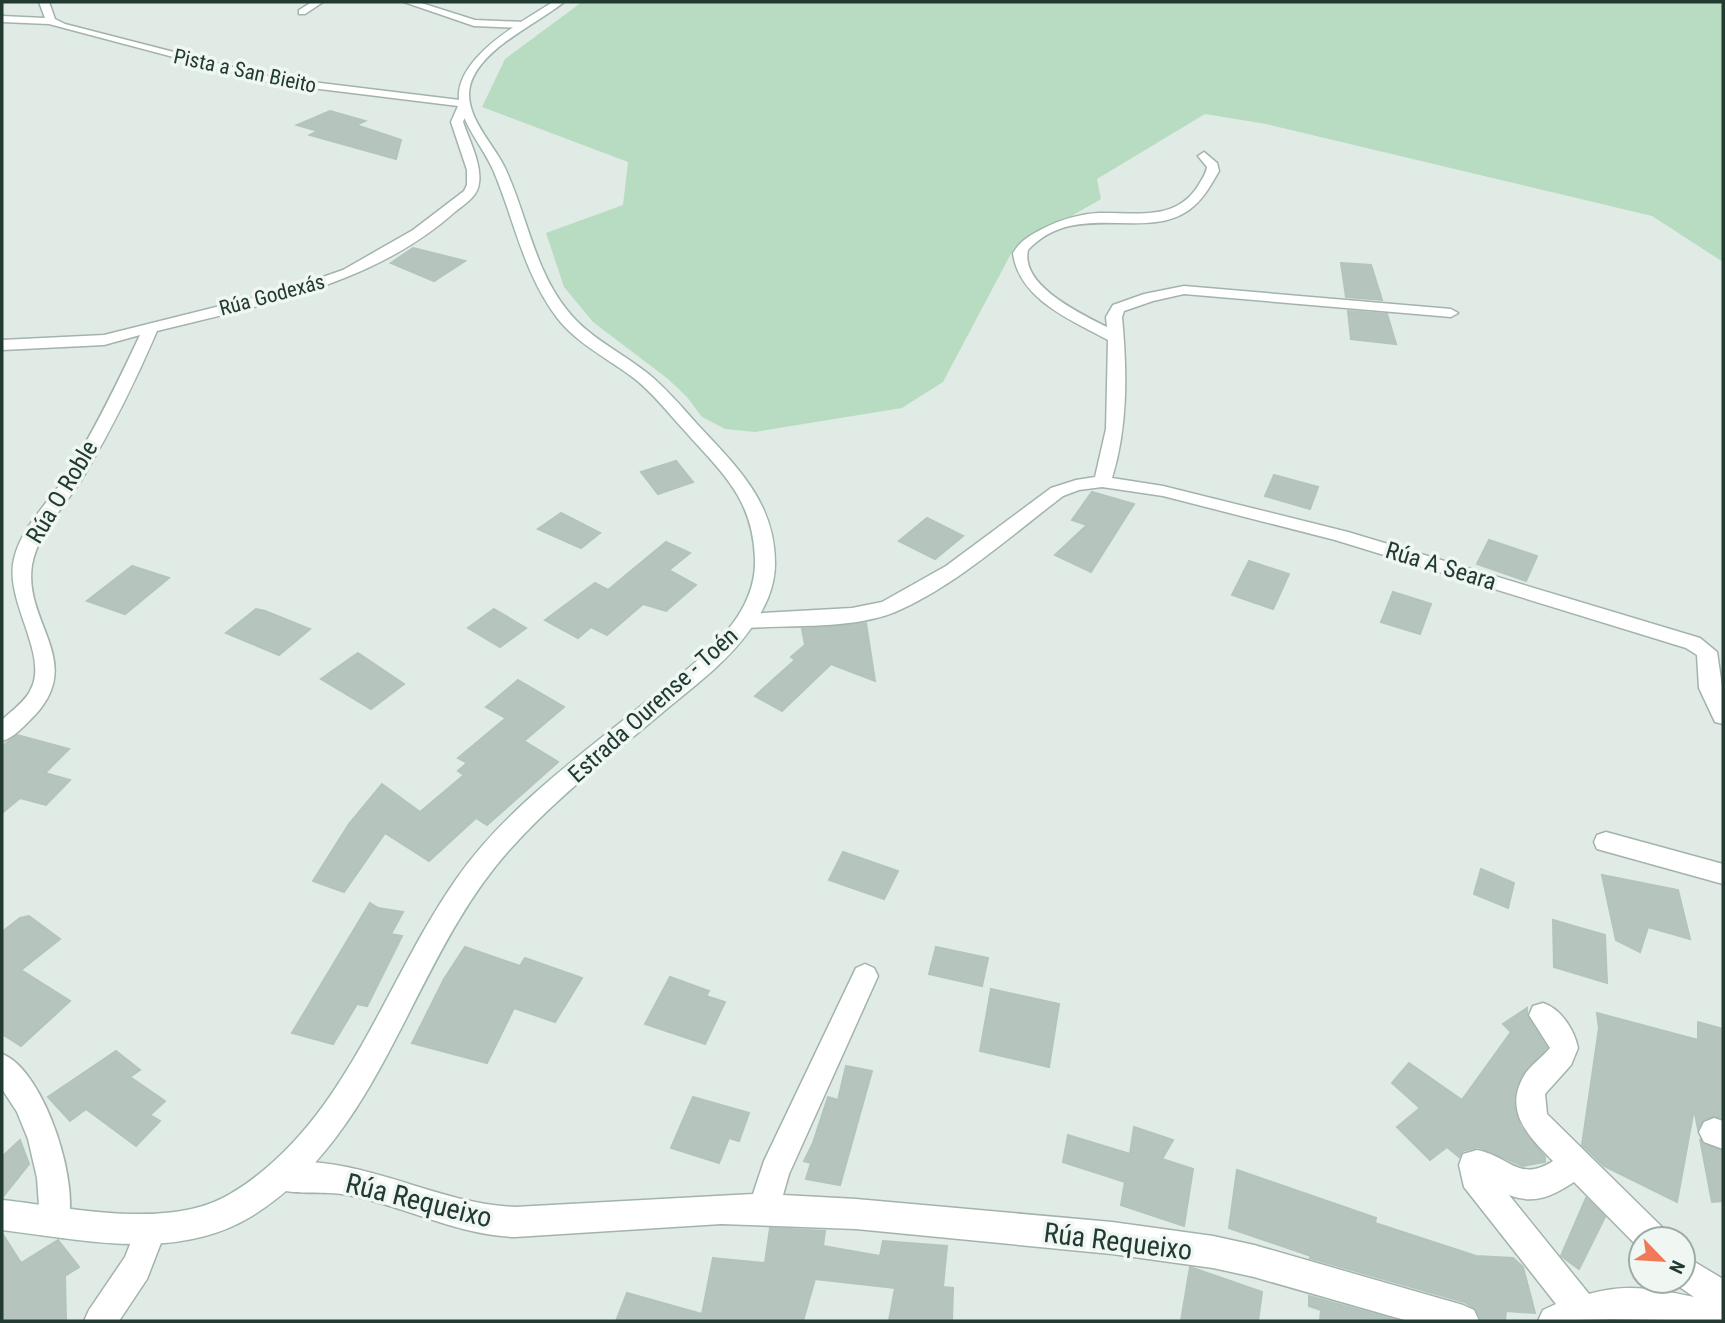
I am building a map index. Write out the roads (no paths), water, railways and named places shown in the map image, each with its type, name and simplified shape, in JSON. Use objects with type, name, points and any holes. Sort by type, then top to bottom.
[{"type":"street","points":[[44,2],[51,21]]},
{"type":"street","points":[[302,12],[318,2]]},
{"type":"street","points":[[409,2],[474,23],[524,25]]},
{"type":"street","points":[[464,104],[470,70],[486,54],[559,2]]},
{"type":"street","points":[[439,10],[450,3]]},
{"type":"street","name":"Pista a San Bieito","points":[[2,19],[51,21],[109,40],[271,80],[464,104]]},
{"type":"street","name":"Rúa Godexás","points":[[2,345],[84,342],[151,328],[313,287],[383,254],[443,216],[462,200],[473,185],[473,170],[457,121],[464,104]]},
{"type":"street","name":"Estrada Ourense - Toén","points":[[2,1216],[151,1230],[199,1223],[237,1208],[283,1176],[313,1144],[343,1101],[370,1057],[430,942],[471,878],[538,808],[705,664],[746,621],[757,603],[764,586],[765,568],[756,513],[748,494],[735,475],[654,388],[592,342],[564,317],[540,282],[498,166],[464,104]]},
{"type":"street","points":[[1116,338],[1034,286],[1020,267],[1021,249],[1038,236],[1075,220],[1156,217],[1180,212],[1198,197],[1213,171],[1213,166],[1204,156]]},
{"type":"street","points":[[1102,482],[1112,442],[1117,379],[1114,317],[1118,308],[1149,297],[1184,290],[1451,313]]},
{"type":"street","name":"Rúa O Roble","points":[[2,733],[41,691],[45,680],[34,623],[20,582],[24,555],[88,452],[151,328]]},
{"type":"street","name":"Rúa A Seara","points":[[746,621],[852,615],[888,607],[953,570],[1057,492],[1076,485],[1102,482],[1163,491],[1353,539],[1693,643],[1707,652],[1710,688],[1723,716]]},
{"type":"street","points":[[1606,842],[1723,874]]},
{"type":"street","points":[[764,1209],[775,1172],[865,975]]},
{"type":"street","points":[[1544,1015],[1564,1047],[1562,1054],[1537,1079],[1529,1104],[1531,1115],[1536,1124],[1638,1225]]},
{"type":"street","points":[[2,1067],[29,1105],[47,1143],[55,1183],[55,1220]]},
{"type":"street","points":[[1577,1162],[1534,1187],[1514,1184],[1484,1166],[1474,1165],[1473,1170],[1510,1222],[1546,1264],[1568,1317],[1614,1303],[1656,1305],[1723,1320]]},
{"type":"street","name":"Rúa Requeixo","points":[[283,1176],[341,1179],[487,1221],[515,1222],[721,1209],[764,1209],[856,1214],[1112,1238],[1213,1252],[1254,1261],[1456,1321]]},
{"type":"street","points":[[100,1321],[136,1268],[151,1230]]},
{"type":"street","points":[[1697,1280],[1723,1297]]}]
